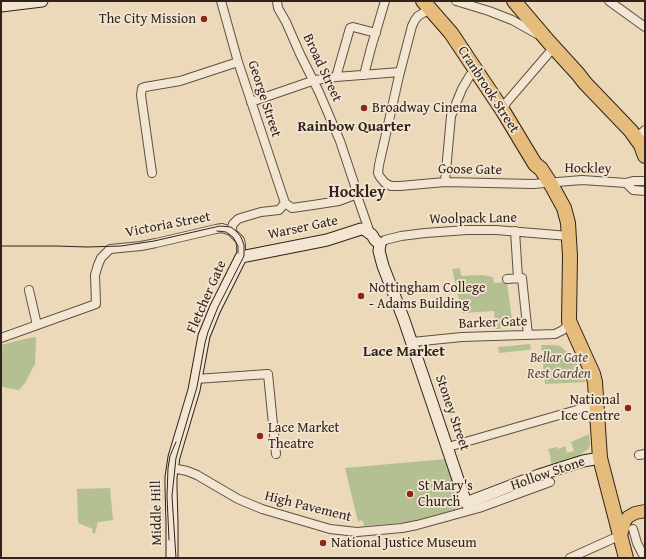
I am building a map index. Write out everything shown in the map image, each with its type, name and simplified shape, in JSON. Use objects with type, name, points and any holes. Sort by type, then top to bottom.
[{"type":"highway","points":[[520,4],[551,44],[643,145]]},
{"type":"highway","name":"Cranbrook Street","points":[[427,5],[449,30],[535,164],[541,169],[552,186],[564,208],[568,223],[570,256],[569,321]]},
{"type":"highway","points":[[569,321],[592,368],[595,382],[600,458]]},
{"type":"highway","name":"Hollow Stone","points":[[600,458],[627,532],[627,556]]},
{"type":"main road","points":[[627,532],[625,521],[628,517],[645,511]]},
{"type":"street","points":[[1,6],[42,1]]},
{"type":"street","name":"George Street","points":[[221,1],[238,62],[285,203]]},
{"type":"street","name":"Broad Street","points":[[277,1],[278,8],[313,79],[340,141],[356,186],[356,193]]},
{"type":"street","points":[[364,76],[385,1]]},
{"type":"street","points":[[456,1],[512,20],[532,30],[551,44],[506,103],[502,111]]},
{"type":"street","points":[[609,1],[645,27]]},
{"type":"street","points":[[251,102],[312,81],[313,79],[316,80],[400,72],[412,26],[427,5]]},
{"type":"street","points":[[336,77],[350,28],[353,27],[376,33]]},
{"type":"street","points":[[152,173],[141,95],[142,88],[180,81],[238,62]]},
{"type":"street","points":[[445,182],[451,116],[462,89],[475,69]]},
{"type":"street","name":"Goose Gate","points":[[400,72],[379,165],[378,173],[385,182],[391,186],[445,182],[533,184],[549,182]]},
{"type":"street","name":"Hockley","points":[[549,182],[587,180],[626,183],[633,181],[645,181]]},
{"type":"street","name":"Hockley","points":[[626,183],[633,190],[645,191]]},
{"type":"street","points":[[231,231],[233,224],[238,219],[261,212],[278,210],[285,203],[292,208],[339,201],[356,193],[370,233],[380,244]]},
{"type":"street","name":"Victoria Street","points":[[37,325],[96,304],[95,274],[101,258],[110,248],[156,244],[222,228],[231,231]]},
{"type":"street","name":"Warser Gate","points":[[241,257],[327,240],[361,230],[365,230],[370,233]]},
{"type":"street","name":"Woolpack Lane","points":[[380,244],[389,239],[401,236],[467,230],[515,231],[569,236]]},
{"type":"street","name":"Fletcher Gate","points":[[172,468],[194,390],[204,336],[215,309],[241,257],[240,240],[231,231]]},
{"type":"street","points":[[515,231],[528,335]]},
{"type":"street","name":"Stoney Street","points":[[380,244],[380,255],[388,281],[412,342],[467,507]]},
{"type":"street","points":[[507,279],[522,278]]},
{"type":"street","points":[[1,338],[37,325],[29,290]]},
{"type":"street","name":"Barker Gate","points":[[412,342],[453,337],[555,334],[563,330],[569,321]]},
{"type":"street","points":[[196,379],[268,374],[276,454]]},
{"type":"street","points":[[448,448],[580,409],[596,407]]},
{"type":"street","name":"Hollow Stone","points":[[467,507],[539,475],[583,461],[600,458]]},
{"type":"street","name":"High Pavement","points":[[172,468],[197,475],[238,500],[262,509],[330,529],[357,532],[402,528],[467,507],[492,503],[550,482]]},
{"type":"street","name":"Middle Hill","points":[[172,468],[172,558]]},
{"type":"street","points":[[570,558],[627,532],[637,543],[645,557]]},
{"type":"green space","points":[[460,268],[461,276],[482,275],[493,277],[494,283],[507,282],[512,320],[500,322],[501,329],[496,329],[494,311],[462,313],[452,269]]},
{"type":"green space","points":[[34,337],[36,338],[35,364],[25,383],[19,390],[1,386],[1,345]]},
{"type":"green space","points":[[530,344],[531,349],[528,350],[499,353],[498,347]]},
{"type":"green space","name":"Bellar Gate Rest Garden","points":[[541,345],[560,346],[571,355],[586,382],[545,384]]},
{"type":"green space","points":[[589,434],[590,446],[588,449],[578,456],[552,466],[548,449],[557,447],[558,449],[565,446],[567,453],[574,451],[571,442]]},
{"type":"green space","points":[[446,459],[462,506],[454,510],[413,522],[363,526],[364,523],[361,520],[358,522],[345,468]]},
{"type":"green space","points":[[110,488],[113,520],[98,522],[95,533],[92,533],[93,529],[78,523],[77,489]]},
{"type":"tram line","points":[[1,246],[121,246],[154,241],[220,226],[231,227],[241,237],[244,245],[244,256],[218,307],[208,332],[197,387],[176,458],[172,496],[176,558]]},
{"type":"tram line","points":[[217,231],[226,232],[233,237],[238,246],[238,253]]},
{"type":"tram line","points":[[169,540],[167,496],[168,468],[170,456],[176,442]]},
{"type":"place","name":"The City Mission","points":[[204,19]]},
{"type":"place","name":"Broadway Cinema","points":[[364,108]]},
{"type":"place","name":"Nottingham College - Adams Building","points":[[361,296]]},
{"type":"place","name":"National Ice Centre","points":[[628,408]]},
{"type":"place","name":"Lace Market Theatre","points":[[260,436]]},
{"type":"place","name":"St Mary's Church","points":[[410,494]]},
{"type":"place","name":"National Justice Museum","points":[[323,543]]},
{"type":"district","name":"Rainbow Quarter","points":[[354,127]]},
{"type":"district","name":"Hockley","points":[[357,193]]},
{"type":"district","name":"Lace Market","points":[[404,352]]}]
